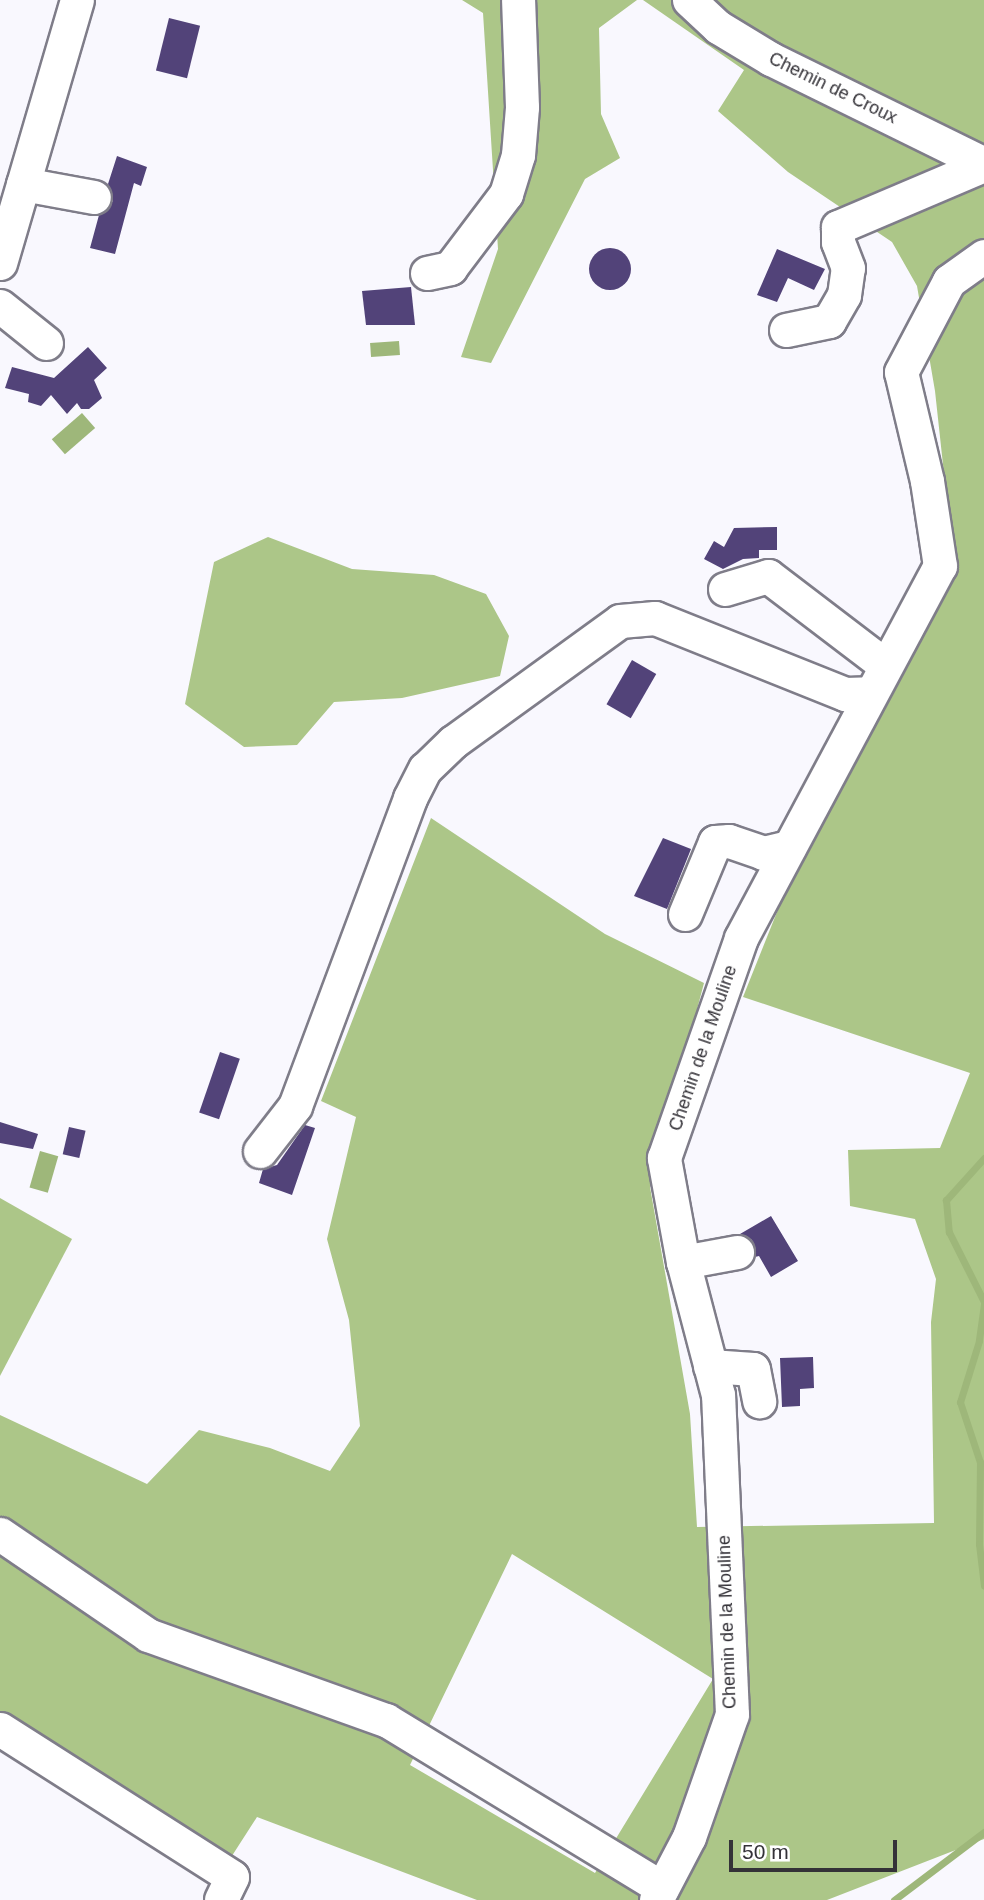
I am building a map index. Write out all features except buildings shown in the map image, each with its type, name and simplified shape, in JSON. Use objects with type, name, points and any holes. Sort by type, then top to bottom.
[{"type":"street","points":[[0,263],[77,0]]},
{"type":"street","points":[[427,273],[450,268],[506,194],[518,155],[522,107],[518,0]]},
{"type":"street","name":"Chemin de Croux","points":[[689,0],[718,27],[771,59],[984,165]]},
{"type":"street","points":[[786,330],[829,321],[844,295],[848,268],[838,228],[984,165]]},
{"type":"street","points":[[23,184],[94,197]]},
{"type":"street","name":"Chemin de la Mouline","points":[[659,1894],[689,1837],[732,1714],[718,1395],[683,1262],[664,1158],[741,938],[940,566],[927,481],[901,372],[949,281],[984,256]]},
{"type":"street","points":[[0,306],[46,343]]},
{"type":"street","points":[[260,1151],[295,1106],[410,798],[425,769],[453,742],[620,621],[655,618],[845,694],[878,679],[768,576],[725,589]]},
{"type":"street","points":[[685,914],[715,842],[729,841],[763,853],[789,847]]},
{"type":"street","points":[[683,1262],[737,1252]]},
{"type":"street","points":[[710,1366],[753,1369],[759,1401]]},
{"type":"street","points":[[0,1534],[148,1635],[386,1720],[659,1894]]},
{"type":"street","points":[[0,1729],[232,1877],[221,1900]]},
{"type":"shaded area","points":[[462,0],[637,0],[599,28],[601,114],[620,158],[585,179],[491,363],[461,357],[498,249],[483,13]]},
{"type":"shaded area","points":[[643,0],[984,0],[984,1839],[827,1900],[477,1900],[257,1817],[219,1876],[0,1730],[0,1415],[147,1484],[199,1430],[270,1448],[330,1471],[360,1426],[349,1320],[327,1239],[356,1117],[321,1101],[431,818],[605,934],[704,983],[650,1187],[690,1414],[697,1527],[934,1523],[931,1322],[936,1279],[915,1219],[850,1206],[848,1150],[940,1148],[970,1073],[743,997],[789,882],[955,575],[935,391],[917,286],[892,242],[788,172],[718,111],[744,70]],"holes":[[[512,1554],[713,1679],[595,1873],[410,1765]]]},
{"type":"shaded area","points":[[399,341],[400,355],[371,357],[370,343]]},
{"type":"shaded area","points":[[82,413],[95,428],[65,454],[52,439]]},
{"type":"shaded area","points":[[268,537],[352,569],[434,575],[486,594],[509,636],[500,676],[402,698],[334,702],[297,745],[244,747],[185,704],[214,562]]},
{"type":"shaded area","points":[[40,1151],[58,1156],[48,1193],[30,1188]]},
{"type":"shaded area","points":[[0,1198],[72,1239],[0,1376]]},
{"type":"waterway","points":[[984,1158],[946,1200],[949,1232],[984,1302]]},
{"type":"waterway","points":[[984,1304],[979,1341],[960,1402],[980,1462],[979,1544],[984,1586]]},
{"type":"waterway","points":[[894,1900],[984,1832]]}]
